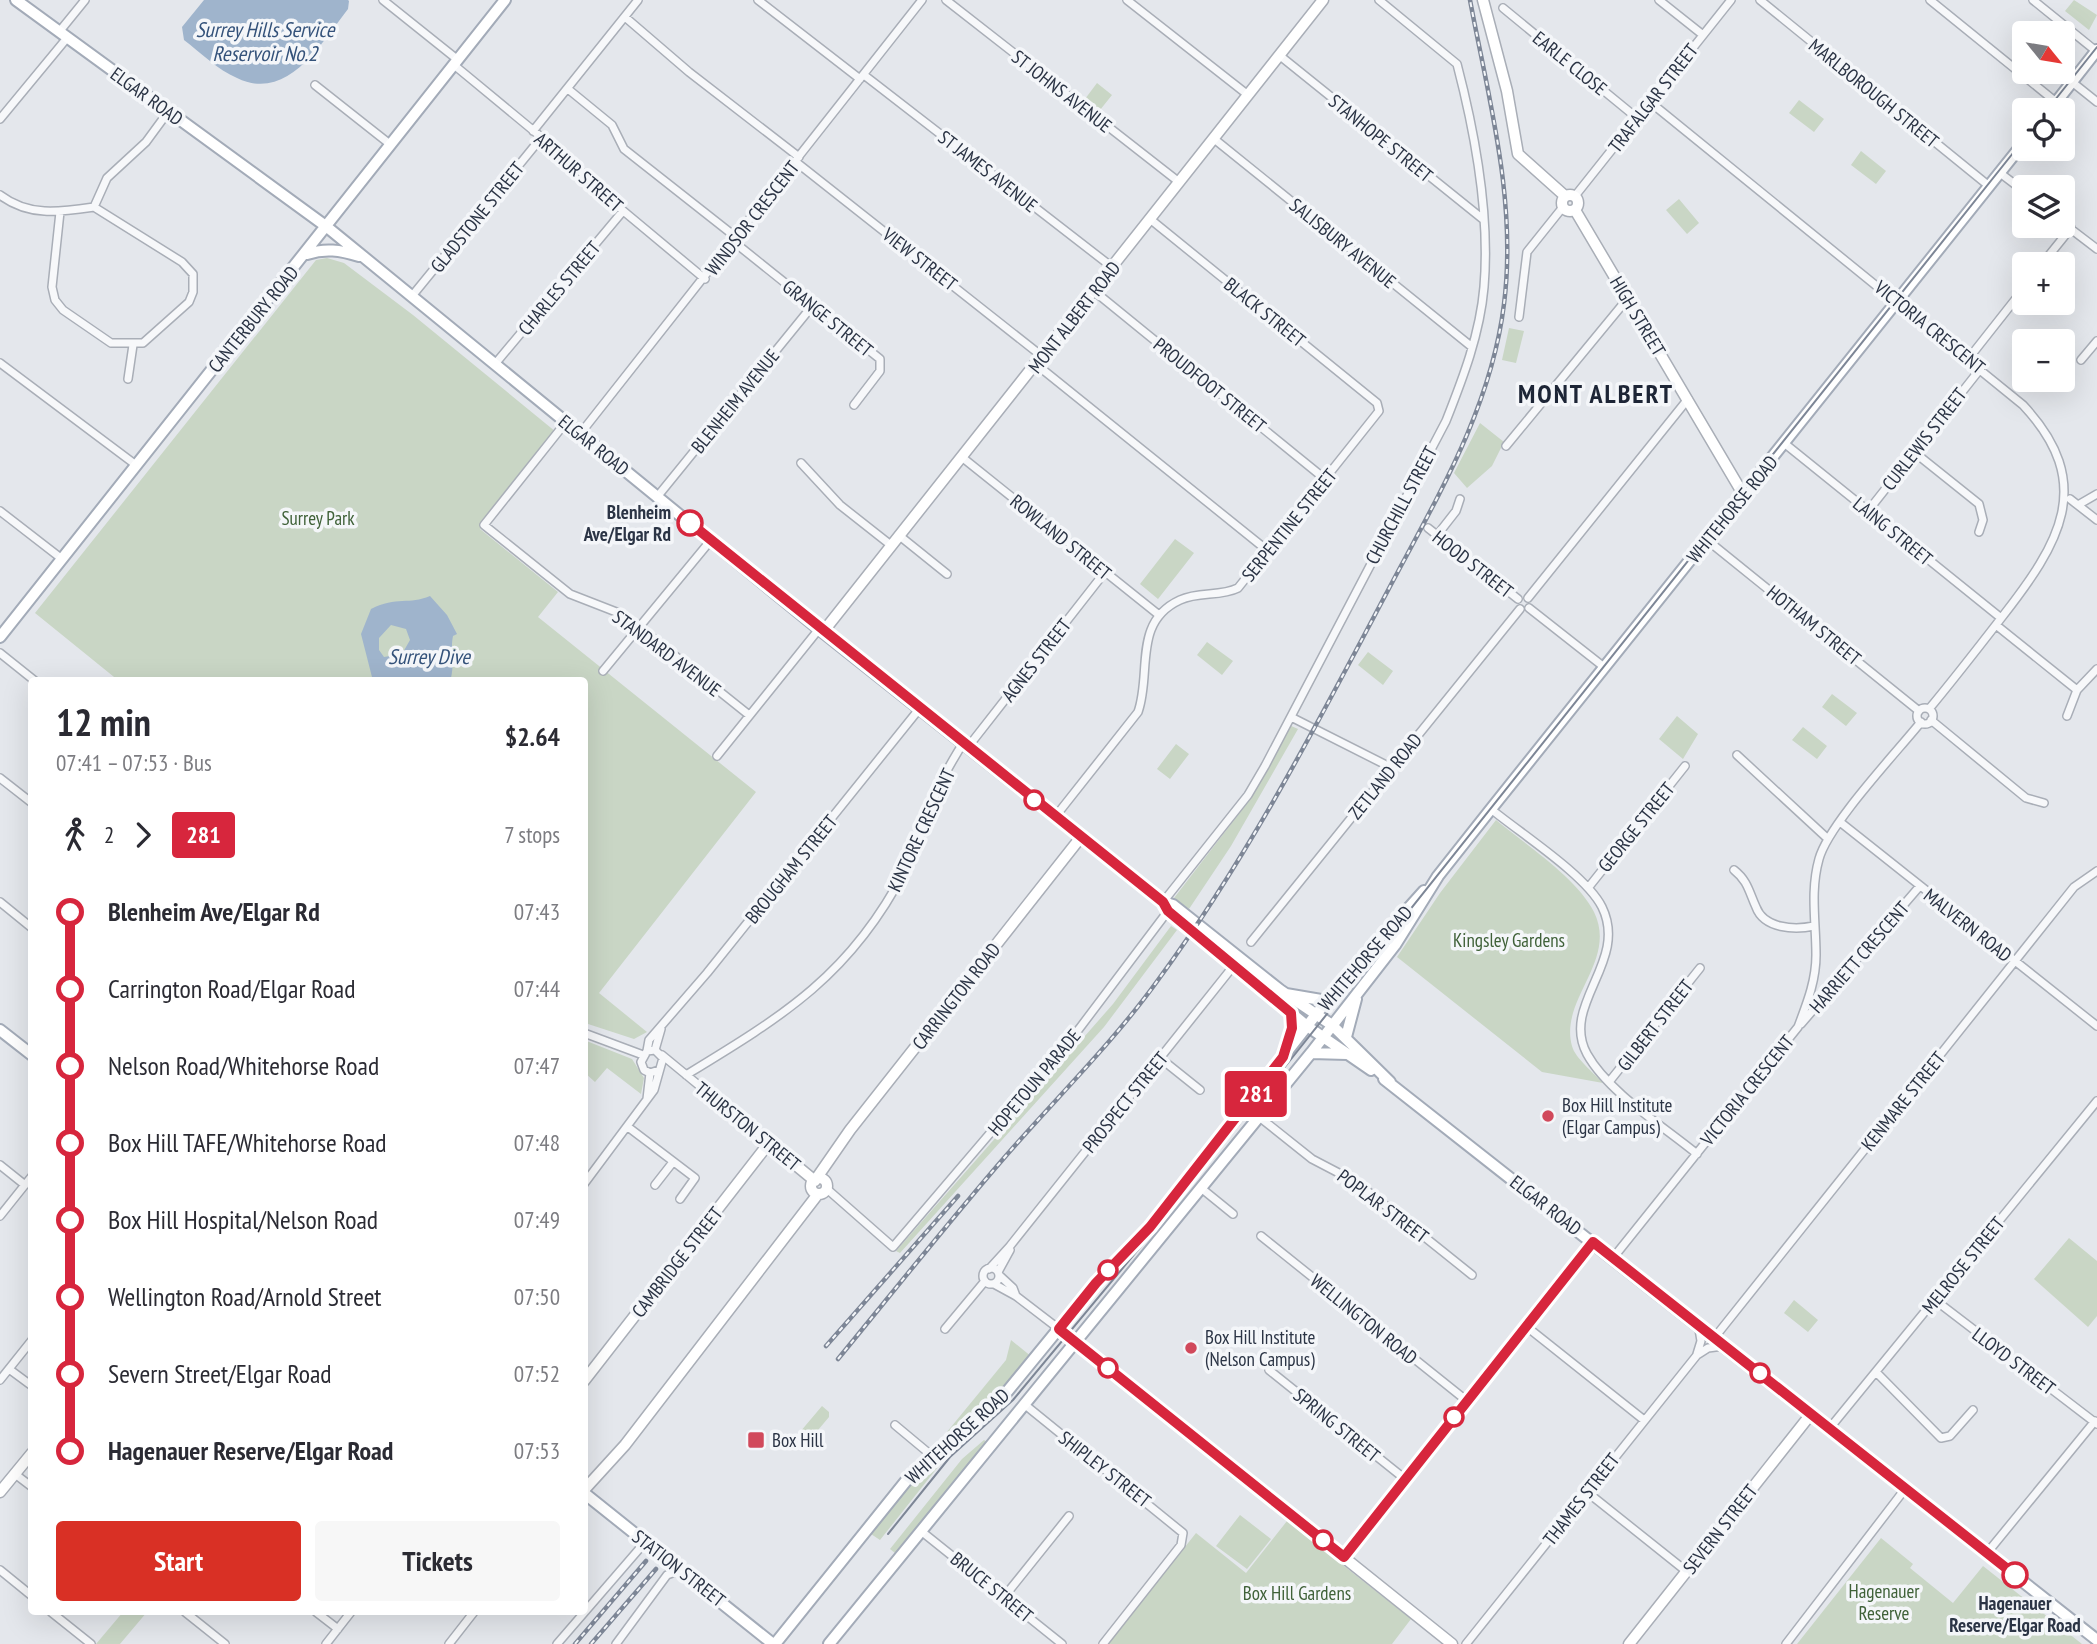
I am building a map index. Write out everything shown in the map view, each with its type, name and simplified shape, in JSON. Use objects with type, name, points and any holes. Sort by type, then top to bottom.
[{"type":"main road","name":"ELGAR ROAD","points":[[16,0],[327,227],[821,630],[1165,906],[1236,961],[1332,1025],[1390,1082]]},
{"type":"main road","name":"CANTERBURY ROAD","points":[[0,637],[505,0]]},
{"type":"main road","points":[[2076,76],[2097,50]]},
{"type":"main road","name":"WHITEHORSE ROAD","points":[[774,1644],[910,1476],[931,1455],[997,1404],[1096,1283],[1150,1227],[1326,1001],[1438,876],[2012,158]]},
{"type":"main road","points":[[306,254],[320,249],[335,250],[365,258]]},
{"type":"main road","name":"WHITEHORSE ROAD","points":[[829,1644],[1311,1053],[1395,945],[1438,876]]},
{"type":"main road","name":"ELGAR ROAD","points":[[1236,961],[1307,1026],[1390,1082],[2097,1640]]},
{"type":"main road","points":[[1346,1037],[1360,990]]},
{"type":"main road","points":[[1286,994],[1326,1001]]},
{"type":"main road","points":[[1283,1057],[1292,1028],[1291,1013]]},
{"type":"main road","points":[[0,1030],[28,1052]]},
{"type":"main road","points":[[1311,1053],[1347,1054]]},
{"type":"main road","name":"STATION STREET","points":[[588,1495],[774,1644]]},
{"type":"street","points":[[0,119],[63,35],[85,0]]},
{"type":"street","name":"ARTHUR STREET","points":[[383,0],[623,211],[705,279]]},
{"type":"street","points":[[533,131],[638,0]]},
{"type":"street","name":"ST JAMES AVENUE","points":[[758,0],[1112,267]]},
{"type":"street","name":"WINDSOR CRESCENT","points":[[580,434],[736,240],[922,0]]},
{"type":"street","name":"ST JOHNS AVENUE","points":[[946,0],[1178,182]]},
{"type":"street","points":[[1127,0],[1248,95]]},
{"type":"street","name":"MONT ALBERT ROAD","points":[[717,756],[901,537],[1323,0]]},
{"type":"street","name":"CHURCHILL STREET","points":[[1165,906],[1248,795],[1291,717],[1446,421],[1472,347],[1483,288],[1484,220],[1456,61],[1379,0]]},
{"type":"street","points":[[1483,0],[1507,91],[1518,154],[1578,203],[1575,210],[1567,211],[1563,208]]},
{"type":"street","points":[[1659,0],[1703,35]]},
{"type":"street","name":"TRAFALGAR STREET","points":[[1570,196],[1637,118],[1731,0]]},
{"type":"street","name":"MARLBOROUGH STREET","points":[[1760,0],[1989,186]]},
{"type":"street","points":[[1930,0],[2044,98]]},
{"type":"street","points":[[2033,0],[2097,50]]},
{"type":"street","name":"EARLE CLOSE","points":[[1503,8],[1637,118]]},
{"type":"street","name":"VIEW STREET","points":[[625,17],[1268,551]]},
{"type":"street","name":"STANHOPE STREET","points":[[1279,55],[1484,220]]},
{"type":"street","points":[[2074,84],[2097,102]]},
{"type":"street","points":[[314,85],[391,145]]},
{"type":"street","name":"GRANGE STREET","points":[[568,89],[612,125],[624,149],[880,359],[880,371],[854,405]]},
{"type":"street","name":"VICTORIA CRESCENT","points":[[1650,102],[1969,358],[2035,416],[2050,434],[2062,459],[2070,499]]},
{"type":"street","points":[[94,206],[107,178],[146,142],[168,112]]},
{"type":"street","name":"GLADSTONE STREET","points":[[412,296],[541,138]]},
{"type":"street","name":"SALISBURY AVENUE","points":[[1213,138],[1472,347]]},
{"type":"street","points":[[2000,173],[2012,182]]},
{"type":"street","points":[[0,195],[23,208],[60,212],[94,206],[170,253],[193,274],[193,292],[189,302],[152,338],[133,345],[111,343],[63,310],[55,300],[52,287],[60,212]]},
{"type":"street","points":[[1519,317],[1527,252],[1570,196]]},
{"type":"street","name":"HIGH STREET","points":[[1575,210],[1744,494]]},
{"type":"street","name":"CHARLES STREET","points":[[495,364],[623,211]]},
{"type":"street","name":"BLACK STREET","points":[[1150,219],[1380,406]]},
{"type":"street","points":[[2075,231],[2097,249]]},
{"type":"street","points":[[2052,252],[2063,238]]},
{"type":"street","name":"PROUDFOOT STREET","points":[[1094,291],[1325,479]]},
{"type":"street","points":[[1507,446],[1628,298]]},
{"type":"street","points":[[1969,358],[2012,303]]},
{"type":"street","name":"BLENHEIM AVENUE","points":[[657,497],[813,305]]},
{"type":"street","points":[[2081,360],[2097,341]]},
{"type":"street","points":[[128,379],[133,345]]},
{"type":"street","points":[[0,363],[136,465]]},
{"type":"street","name":"CURLEWIS STREET","points":[[1868,511],[1981,368]]},
{"type":"street","points":[[1528,598],[1518,599],[1520,609],[1529,608],[1528,598],[1688,399]]},
{"type":"street","name":"SERPENTINE STREET","points":[[1159,615],[1178,601],[1197,594],[1230,592],[1238,588],[1379,411],[1380,406]]},
{"type":"street","name":"STANDARD AVENUE","points":[[566,422],[485,525],[570,594],[613,610],[750,715]]},
{"type":"street","name":"LAING STREET","points":[[1784,443],[1868,511],[2077,691]]},
{"type":"street","points":[[1914,452],[1979,504],[1983,520],[1979,532]]},
{"type":"street","name":"ROWLAND STREET","points":[[963,458],[1159,615]]},
{"type":"street","points":[[801,463],[840,505],[892,547]]},
{"type":"street","points":[[2078,505],[2097,494]]},
{"type":"street","points":[[1437,534],[1456,511],[1460,499]]},
{"type":"street","points":[[1931,720],[1921,722],[1919,711],[1929,709],[2048,557],[2070,499],[2097,520]]},
{"type":"street","points":[[0,511],[62,559]]},
{"type":"street","name":"HOOD STREET","points":[[1428,528],[1518,599]]},
{"type":"street","points":[[901,537],[947,574]]},
{"type":"street","points":[[603,671],[711,540]]},
{"type":"street","name":"HOTHAM STREET","points":[[1707,540],[1919,711]]},
{"type":"street","name":"AGNES STREET","points":[[965,745],[1105,572]]},
{"type":"street","name":"HOOD STREET","points":[[1529,608],[1604,667]]},
{"type":"street","name":"ZETLAND ROAD","points":[[1251,942],[1520,609]]},
{"type":"street","points":[[1055,817],[1138,712],[1142,702],[1143,655],[1148,634],[1159,615]]},
{"type":"street","points":[[0,653],[30,677]]},
{"type":"street","points":[[2067,716],[2077,691],[2097,669]]},
{"type":"street","name":"BROUGHAM STREET","points":[[651,1052],[649,1040],[662,1029],[920,708]]},
{"type":"street","points":[[1929,709],[1931,720],[2026,798],[2044,803]]},
{"type":"street","points":[[1291,717],[1392,768]]},
{"type":"street","name":"VICTORIA CRESCENT","points":[[1613,1258],[1798,1027],[1812,990],[1816,957],[1813,889],[1819,857],[1840,822],[1921,722]]},
{"type":"street","name":"KINTORE CRESCENT","points":[[683,1073],[791,1009],[825,979],[863,936],[905,870],[936,793],[965,745]]},
{"type":"street","points":[[1737,755],[1828,839]]},
{"type":"street","name":"GEORGE STREET","points":[[1588,888],[1685,766]]},
{"type":"street","points":[[0,778],[28,800]]},
{"type":"street","points":[[1491,809],[1588,888],[1602,908],[1608,947],[1581,1014],[1581,1034],[1587,1054],[1609,1082],[1697,1153]]},
{"type":"street","name":"MALVERN ROAD","points":[[1840,822],[2097,1026]]},
{"type":"street","name":"CARRINGTON ROAD","points":[[588,1488],[625,1446],[821,1186],[833,1158],[850,1130],[1081,837]]},
{"type":"street","points":[[1734,870],[1748,884],[1758,912],[1769,921],[1797,929],[1814,926]]},
{"type":"street","name":"KENMARE STREET","points":[[1714,1337],[2074,887],[2097,871]]},
{"type":"street","name":"HARRIETT CRESCENT","points":[[1798,1027],[1919,887]]},
{"type":"street","points":[[0,902],[28,925]]},
{"type":"street","name":"HOPETOUN PARADE","points":[[892,1247],[1079,1029],[1165,906]]},
{"type":"street","name":"PROSPECT STREET","points":[[989,1269],[1236,961]]},
{"type":"street","name":"GILBERT STREET","points":[[1609,1082],[1700,968]]},
{"type":"street","points":[[588,1034],[651,1052],[663,1064],[657,1071]]},
{"type":"street","points":[[588,1179],[659,1081],[657,1071],[641,1062],[651,1052]]},
{"type":"street","name":"THURSTON STREET","points":[[651,1052],[683,1073],[892,1247]]},
{"type":"street","points":[[1160,1058],[1200,1090]]},
{"type":"street","name":"THURSTON STREET","points":[[657,1071],[683,1073]]},
{"type":"street","name":"MELROSE STREET","points":[[1829,1429],[2097,1101]]},
{"type":"street","name":"POPLAR STREET","points":[[1258,1116],[1312,1159],[1360,1185],[1472,1275]]},
{"type":"street","points":[[628,1127],[695,1178],[681,1199]]},
{"type":"street","name":"CAMBRIDGE STREET","points":[[588,1376],[769,1143]]},
{"type":"street","points":[[655,1185],[673,1162]]},
{"type":"street","points":[[0,1165],[25,1185]]},
{"type":"street","points":[[0,1216],[28,1181]]},
{"type":"street","points":[[1201,1188],[1233,1214]]},
{"type":"street","name":"WELLINGTON ROAD","points":[[1261,1236],[1467,1401]]},
{"type":"street","points":[[1344,1557],[1593,1242]]},
{"type":"street","name":"PROSPECT STREET","points":[[994,1284],[1010,1246]]},
{"type":"street","points":[[945,1329],[985,1281],[984,1274],[989,1269],[998,1273],[1016,1296]]},
{"type":"street","points":[[985,1281],[1016,1296],[1059,1329],[1452,1644]]},
{"type":"street","name":"LLOYD STREET","points":[[1934,1300],[2096,1422]]},
{"type":"street","points":[[1697,1324],[1701,1341],[1697,1355]]},
{"type":"street","points":[[1527,1327],[1644,1420]]},
{"type":"street","points":[[0,1380],[28,1345]]},
{"type":"street","points":[[1697,1355],[1708,1348],[1726,1346]]},
{"type":"street","name":"THAMES STREET","points":[[1466,1644],[1697,1355]]},
{"type":"street","points":[[9,1368],[28,1383]]},
{"type":"street","name":"SPRING STREET","points":[[1269,1370],[1405,1479]]},
{"type":"street","points":[[1876,1372],[1938,1435],[1950,1436],[1973,1410]]},
{"type":"street","name":"SHIPLEY STREET","points":[[1024,1404],[1178,1527],[1184,1536],[1177,1550],[1103,1644]]},
{"type":"street","name":"SEVERN STREET","points":[[1629,1644],[1811,1414]]},
{"type":"street","points":[[1987,1553],[2096,1422]]},
{"type":"street","points":[[895,1425],[931,1455]]},
{"type":"street","points":[[1932,1443],[1938,1435]]},
{"type":"street","points":[[0,1492],[28,1458]]},
{"type":"street","points":[[15,1474],[28,1484]]},
{"type":"street","points":[[1786,1644],[1905,1489]]},
{"type":"street","points":[[1587,1492],[1686,1571]]},
{"type":"street","points":[[1004,1597],[1069,1516]]},
{"type":"street","name":"BRUCE STREET","points":[[921,1531],[1062,1644]]},
{"type":"street","points":[[588,1608],[640,1548],[649,1545]]},
{"type":"street","points":[[616,1644],[667,1574],[669,1560]]},
{"type":"street","points":[[0,1570],[28,1593]]},
{"type":"street","points":[[667,1574],[681,1570]]},
{"type":"street","points":[[55,1615],[90,1644]]},
{"type":"street","points":[[189,1615],[225,1644]]},
{"type":"street","points":[[321,1615],[338,1629]]},
{"type":"street","points":[[326,1644],[349,1615]]},
{"type":"street","points":[[449,1644],[472,1615]]},
{"type":"street","points":[[557,1644],[582,1615]]},
{"type":"green space","points":[[2074,0],[2097,15],[2089,30],[2065,11]]},
{"type":"green space","points":[[1097,83],[1112,95],[1100,110],[1085,99]]},
{"type":"green space","points":[[1799,100],[1824,119],[1814,132],[1789,113]]},
{"type":"green space","points":[[1861,151],[1886,171],[1876,184],[1851,165]]},
{"type":"green space","points":[[1679,199],[1699,223],[1687,234],[1666,210]]},
{"type":"green space","name":"Surrey Park","points":[[327,258],[344,263],[413,315],[556,432],[480,529],[558,592],[538,617],[756,792],[599,993],[647,1032],[634,1039],[588,1024],[588,677],[114,677],[35,613],[316,260]]},
{"type":"green space","points":[[1509,328],[1524,331],[1516,363],[1502,360]]},
{"type":"green space","points":[[1480,423],[1504,442],[1492,466],[1467,488],[1454,473]]},
{"type":"green space","points":[[1175,539],[1194,553],[1158,599],[1140,584]]},
{"type":"green space","points":[[1207,642],[1233,661],[1222,675],[1197,655]]},
{"type":"green space","points":[[1368,652],[1393,671],[1383,685],[1358,665]]},
{"type":"green space","points":[[1832,694],[1857,713],[1846,726],[1822,707]]},
{"type":"green space","points":[[1677,716],[1698,734],[1683,759],[1659,739]]},
{"type":"green space","points":[[1289,725],[1298,729],[1231,846],[1189,909],[1174,898],[1248,802]]},
{"type":"green space","points":[[1803,727],[1827,746],[1817,759],[1792,740]]},
{"type":"green space","points":[[1176,744],[1189,754],[1170,779],[1157,769]]},
{"type":"green space","name":"Kingsley Gardens","points":[[1496,820],[1576,887],[1594,912],[1599,930],[1599,947],[1573,1012],[1570,1029],[1574,1051],[1603,1083],[1542,1072],[1397,957],[1440,893]]},
{"type":"green space","points":[[1171,926],[1177,930],[1104,1027],[900,1253],[896,1251],[1113,1004]]},
{"type":"green space","points":[[588,1042],[632,1059],[644,1078],[641,1094],[607,1068],[595,1082],[588,1076]]},
{"type":"green space","points":[[2069,1238],[2097,1261],[2097,1316],[2088,1327],[2034,1279]]},
{"type":"green space","points":[[1794,1300],[1818,1320],[1808,1332],[1784,1313]]},
{"type":"green space","points":[[1011,1340],[1032,1357],[980,1412],[942,1438],[1006,1360]]},
{"type":"green space","points":[[822,1406],[829,1412],[829,1417],[813,1436],[800,1432]]},
{"type":"green space","points":[[976,1431],[949,1453],[880,1540],[871,1534],[930,1465]]},
{"type":"green space","points":[[984,1440],[988,1443],[904,1544],[895,1553],[890,1549],[962,1459]]},
{"type":"green space","points":[[1240,1515],[1271,1539],[1247,1569],[1216,1546]]},
{"type":"green space","name":"Box Hill Gardens","points":[[1287,1521],[1401,1611],[1409,1613],[1411,1619],[1392,1644],[1108,1644],[1196,1533],[1246,1573]]},
{"type":"green space","name":"Hagenauer Reserve","points":[[1881,1538],[1913,1564],[1910,1568],[1953,1603],[1983,1566],[2082,1644],[1797,1644]]},
{"type":"green space","points":[[120,1615],[144,1615],[120,1644],[96,1644]]},
{"type":"water","name":"Surrey Hills Service Reservoir No.2","points":[[204,0],[349,1],[348,9],[302,65],[288,76],[255,84],[223,70],[184,40],[182,27]]},
{"type":"water","name":"Surrey Dive","points":[[430,596],[447,615],[457,634],[452,641],[451,677],[372,677],[361,634],[371,609],[388,603]],"holes":[[[391,625],[406,629],[410,640],[402,654],[384,657],[379,650],[379,638]]]},
{"type":"tram line","points":[[2057,98],[2097,47]]},
{"type":"tram line","points":[[888,1534],[950,1457],[1013,1400],[1166,1216],[2012,154]]},
{"type":"railway","points":[[838,1359],[1023,1136],[1122,1027],[1190,934],[1251,839],[1307,742],[1458,454],[1474,418],[1497,343],[1507,266],[1507,227],[1499,151],[1470,0]]},
{"type":"railway","points":[[826,1346],[958,1196]]},
{"type":"railway","points":[[575,1644],[646,1561]]},
{"type":"railway","points":[[591,1644],[656,1569]]},
{"type":"bus line","name":"281","points":[[690,523],[1163,902],[1168,911],[1291,1013],[1292,1028],[1283,1057],[1150,1227],[1096,1283],[1059,1329],[1344,1557],[1593,1242],[2015,1575]]},
{"type":"place","name":"Blenheim Ave/Elgar Rd","points":[[690,523]]},
{"type":"place","name":"Box Hill Institute (Elgar Campus)","points":[[1548,1116]]},
{"type":"place","name":"Box Hill Institute (Nelson Campus)","points":[[1191,1348]]},
{"type":"place","name":"Box Hill","points":[[756,1440]]},
{"type":"place","name":"Hagenauer Reserve/Elgar Road","points":[[2015,1575]]},
{"type":"district","name":"MONT ALBERT","points":[[1596,393]]}]
